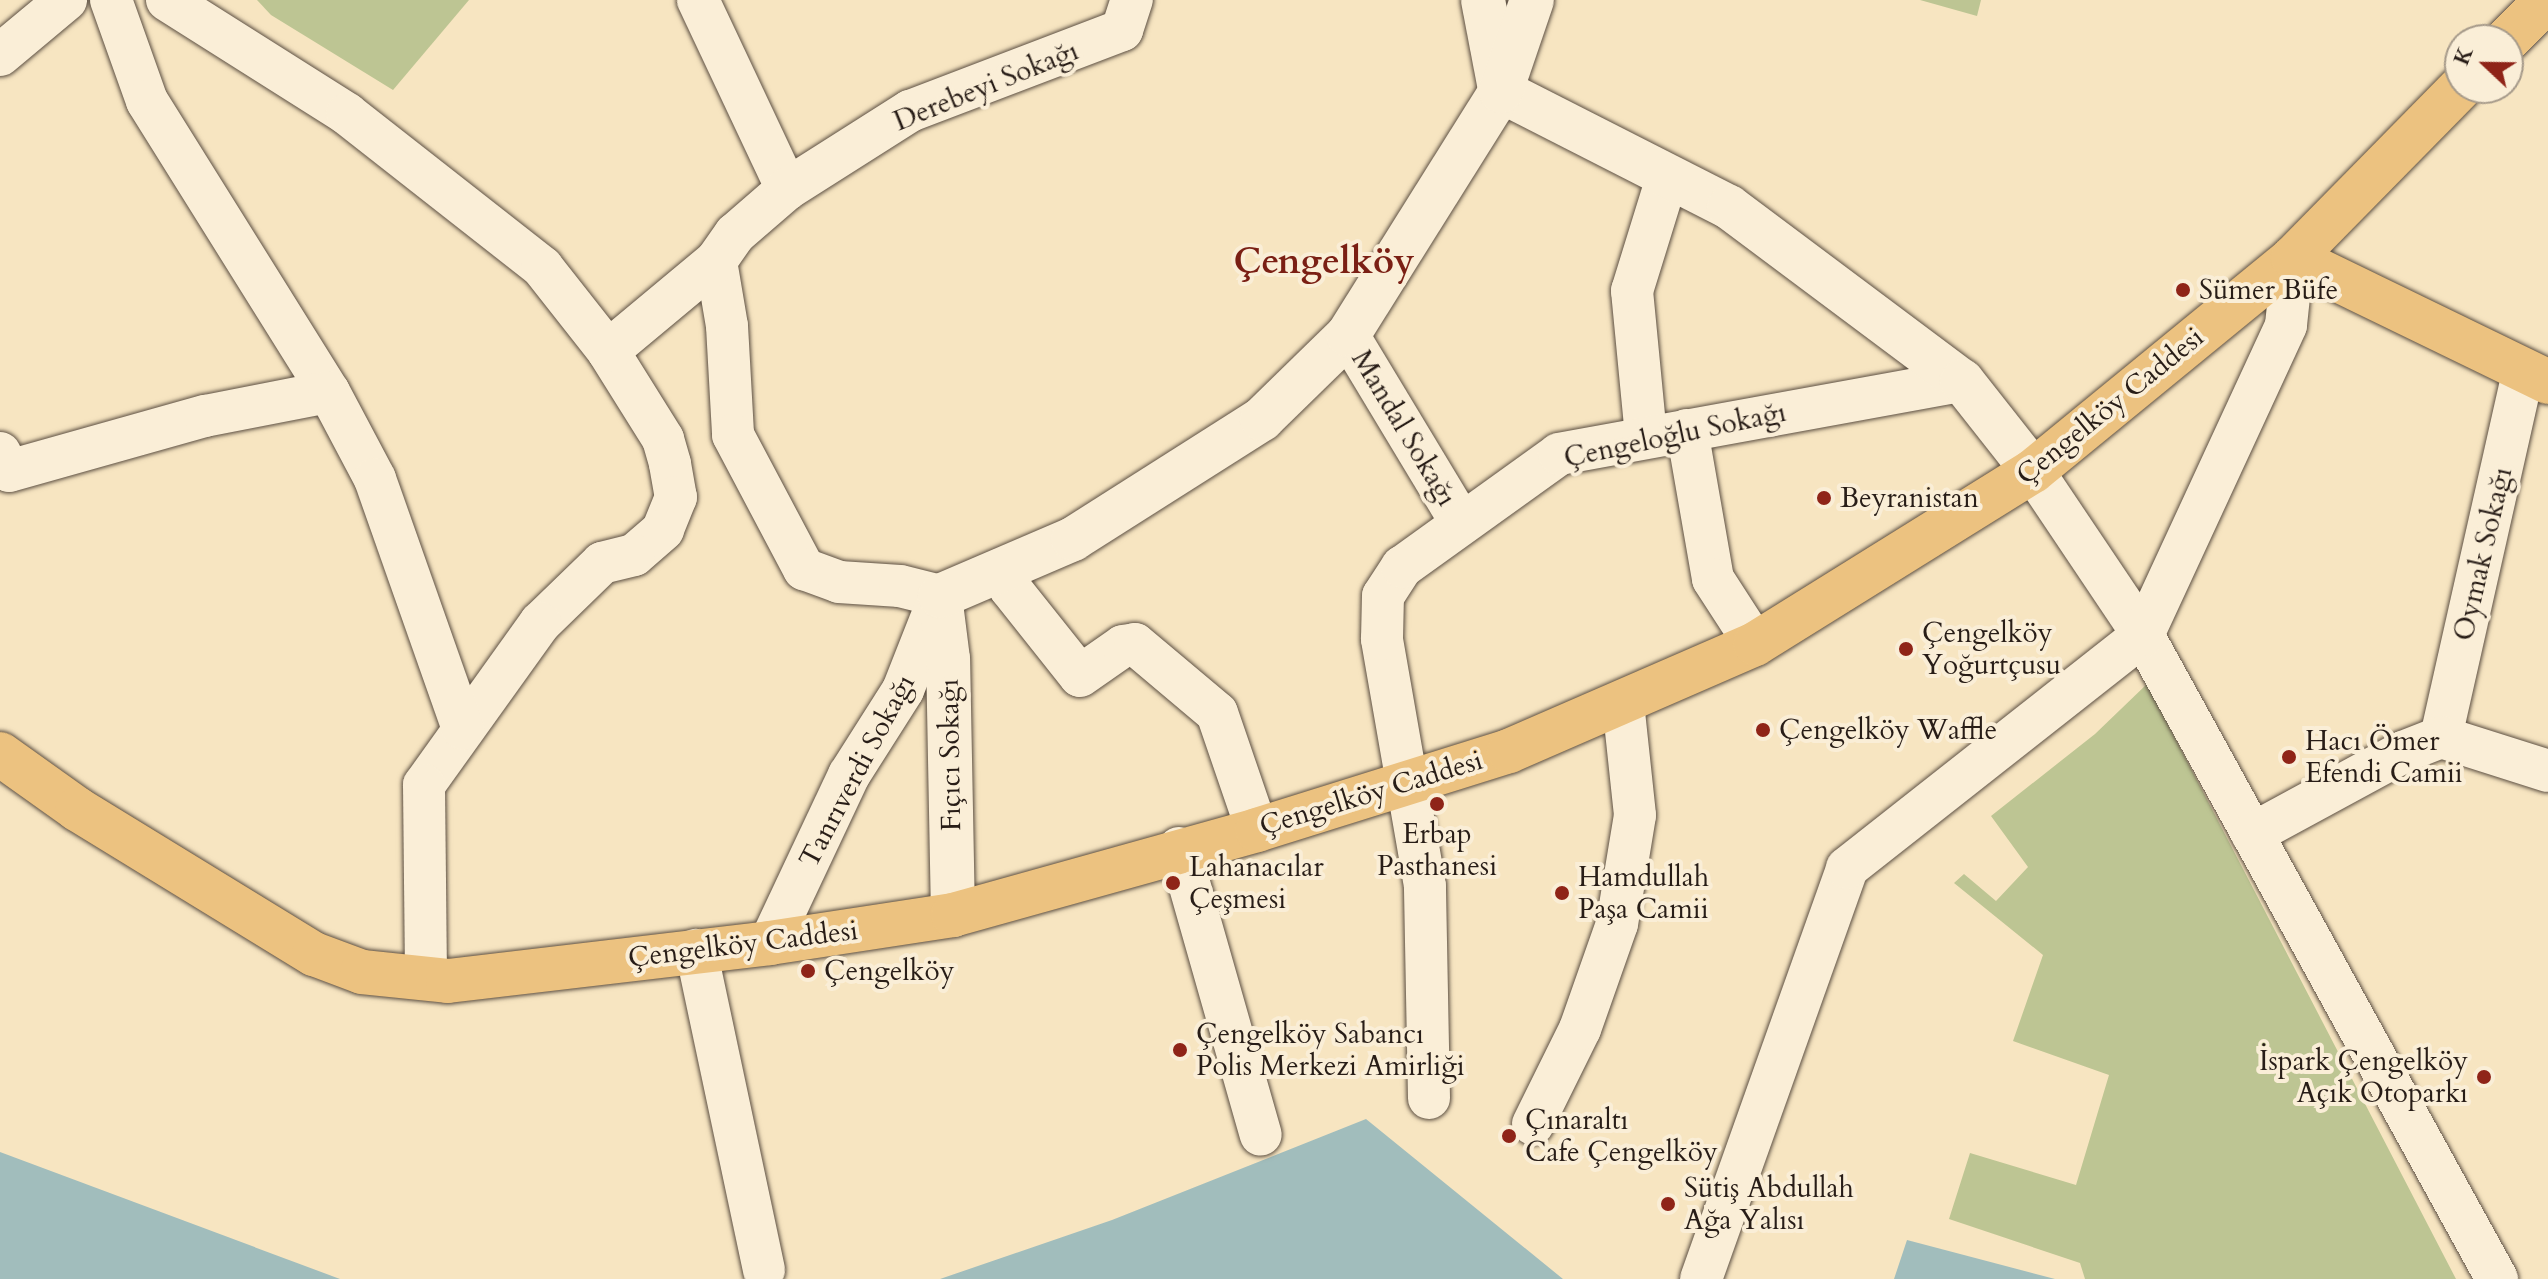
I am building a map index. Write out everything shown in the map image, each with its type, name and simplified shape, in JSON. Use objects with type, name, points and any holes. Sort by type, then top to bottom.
[{"type":"main road","points":[[2523,24],[2547,0]]},
{"type":"main road","name":"Çengelköy Caddesi","points":[[0,754],[77,809],[314,954],[362,972],[448,981],[770,943],[953,915],[1179,848],[1257,830],[1408,780],[1509,751],[1755,644],[2033,471],[2293,258],[2444,104]]},
{"type":"main road","points":[[2293,258],[2536,376]]},
{"type":"street","points":[[0,55],[66,0]]},
{"type":"street","points":[[111,0],[147,101],[329,392],[375,479],[463,729]]},
{"type":"street","points":[[167,0],[347,114],[542,267],[608,351],[663,439],[676,497],[663,530],[634,555],[602,563],[540,623],[424,785],[426,978]]},
{"type":"street","points":[[698,0],[787,189]]},
{"type":"street","name":"Derebeyi Sokağı","points":[[608,351],[716,261],[735,234],[787,189],[910,111],[1122,30],[1132,0]]},
{"type":"street","points":[[1483,0],[1501,91]]},
{"type":"street","points":[[716,261],[727,326],[733,435],[804,569],[839,582],[900,586],[940,596],[1073,539],[1262,419],[1348,335],[1501,91],[1532,0]]},
{"type":"street","points":[[1501,91],[1729,207],[1962,381],[2033,471],[2143,635],[2497,1279]]},
{"type":"street","points":[[1646,436],[1632,291],[1667,178]]},
{"type":"street","points":[[1701,1279],[1847,868],[2143,635],[2286,325],[2293,258]]},
{"type":"street","name":"Mandal Sokağı","points":[[1348,335],[1460,521]]},
{"type":"street","name":"Oymak Sokağı","points":[[2441,737],[2536,376]]},
{"type":"street","name":"Çengeloğlu Sokağı","points":[[1429,1098],[1425,886],[1385,665],[1383,596],[1402,567],[1460,521],[1503,497],[1559,454],[1962,381]]},
{"type":"street","points":[[0,453],[9,471],[205,416],[329,392]]},
{"type":"street","points":[[1687,430],[1713,579],[1755,644]]},
{"type":"street","points":[[1002,569],[1010,588],[1080,676],[1123,646],[1135,644],[1217,713],[1257,830]]},
{"type":"street","name":"Fıçıcı Sokağı","points":[[940,596],[948,659],[953,915]]},
{"type":"street","name":"Tanrıverdi Sokağı","points":[[770,943],[849,775],[903,690],[940,596]]},
{"type":"street","points":[[1533,1124],[1580,1029],[1617,924],[1635,815],[1623,702]]},
{"type":"street","points":[[2252,834],[2403,752],[2441,737],[2548,771]]},
{"type":"street","points":[[1179,848],[1261,1135]]},
{"type":"street","points":[[696,950],[764,1270]]},
{"type":"green space","points":[[257,0],[469,0],[393,90],[271,15]]},
{"type":"green space","points":[[1920,0],[1981,0],[1977,16]]},
{"type":"green space","points":[[2147,684],[2456,1279],[2085,1279],[2080,1263],[1949,1219],[1970,1153],[2076,1185],[2109,1075],[2013,1041],[2043,955],[1954,883],[1964,874],[1996,901],[2028,867],[1991,816],[2095,734]]},
{"type":"water","points":[[1366,1119],[1563,1279],[940,1279],[1112,1220]]},
{"type":"water","points":[[0,1152],[340,1279],[0,1279]]},
{"type":"water","points":[[1907,1240],[2055,1279],[1894,1279]]},
{"type":"place","name":"Sümer Büfe","points":[[2183,290]]},
{"type":"place","name":"Beyranistan","points":[[1824,498]]},
{"type":"place","name":"Çengelköy Yoğurtçusu","points":[[1906,649]]},
{"type":"place","name":"Çengelköy Waffle","points":[[1763,730]]},
{"type":"place","name":"Hacı Ömer Efendi Camii","points":[[2289,757]]},
{"type":"place","name":"Erbap Pasthanesi","points":[[1437,804]]},
{"type":"place","name":"Lahanacılar Çeşmesi","points":[[1173,883]]},
{"type":"place","name":"Hamdullah Paşa Camii","points":[[1562,893]]},
{"type":"place","name":"Çengelköy","points":[[808,971]]},
{"type":"place","name":"Çengelköy Sabancı Polis Merkezi Amirliği","points":[[1180,1050]]},
{"type":"place","name":"İspark Çengelköy Açık Otoparkı","points":[[2484,1077]]},
{"type":"place","name":"Çınaraltı Cafe Çengelköy","points":[[1509,1136]]},
{"type":"place","name":"Sütiş Abdullah Ağa Yalısı","points":[[1668,1204]]},
{"type":"district","name":"Çengelköy","points":[[1324,262]]}]
